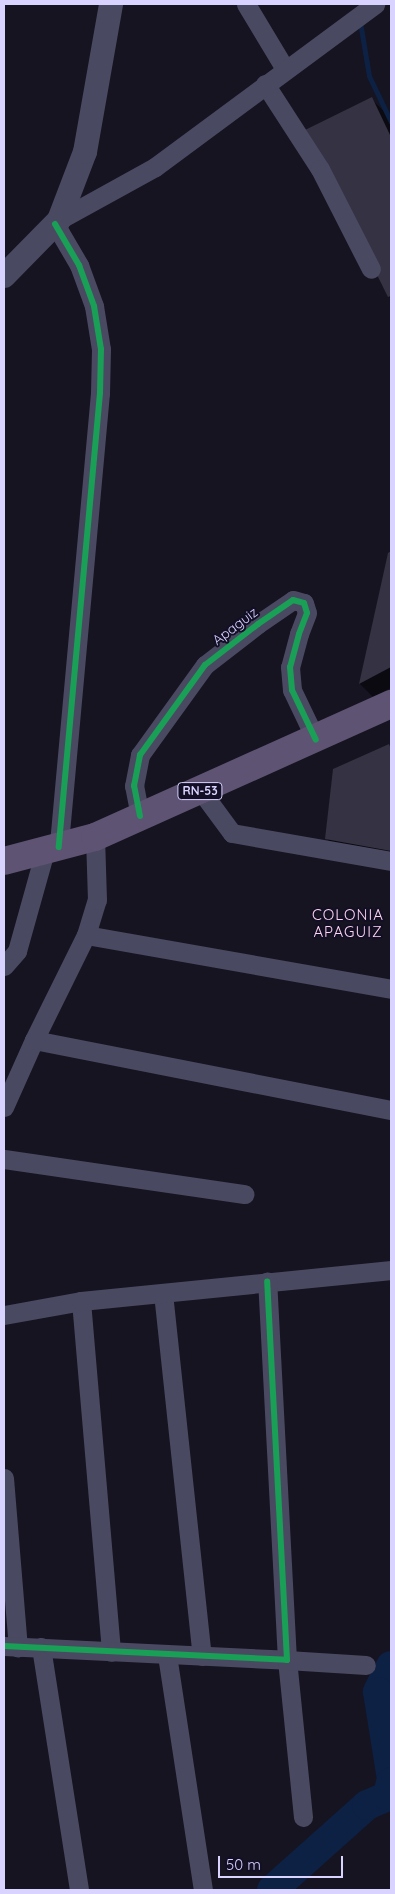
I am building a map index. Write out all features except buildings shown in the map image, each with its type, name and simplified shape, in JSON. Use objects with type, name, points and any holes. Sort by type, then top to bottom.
[{"type":"main road","name":"RN-53","points":[[4,861],[95,837],[316,740],[391,704]]},
{"type":"street","points":[[4,966],[17,951],[52,849],[100,393],[101,349],[94,306],[79,264],[57,222],[85,152],[111,4]]},
{"type":"street","points":[[246,4],[285,69]]},
{"type":"street","points":[[4,276],[57,222],[155,167],[372,6]]},
{"type":"street","points":[[265,84],[320,169],[371,269]]},
{"type":"street","name":"Apaguiz","points":[[140,816],[134,786],[140,755],[205,665],[272,614],[291,601],[296,600],[304,603],[307,607],[307,616],[299,634],[290,667],[292,690],[316,740]]},
{"type":"street","points":[[272,614],[299,634]]},
{"type":"street","points":[[201,791],[232,832],[391,861]]},
{"type":"street","points":[[4,1107],[34,1040],[86,935],[96,900],[95,837]]},
{"type":"street","points":[[86,935],[391,989]]},
{"type":"street","points":[[34,1040],[391,1110]]},
{"type":"street","points":[[4,1158],[244,1194]]},
{"type":"street","points":[[4,1315],[82,1301],[391,1270]]},
{"type":"street","points":[[267,1282],[287,1660],[303,1817]]},
{"type":"street","points":[[163,1293],[202,1656]]},
{"type":"street","points":[[82,1301],[111,1652]]},
{"type":"street","points":[[4,1478],[11,1646],[366,1665]]},
{"type":"street","points":[[41,1647],[79,1890]]},
{"type":"street","points":[[167,1655],[203,1890]]},
{"type":"waterway","points":[[360,22],[369,76],[391,122]]},
{"type":"waterway","points":[[391,1666],[378,1692],[391,1773]]},
{"type":"waterway","points":[[272,1890],[367,1805],[388,1796],[391,1782]]},
{"type":"cycle path","points":[[55,224],[79,265],[94,306],[101,349],[100,393],[59,847]]},
{"type":"cycle path","points":[[140,816],[134,786],[140,755],[205,665],[293,600],[304,603],[307,613],[290,667],[292,690],[316,740]]},
{"type":"cycle path","points":[[4,1646],[287,1660],[267,1282]]},
{"type":"district","name":"COLONIA APAGUIZ","points":[[348,922]]}]
